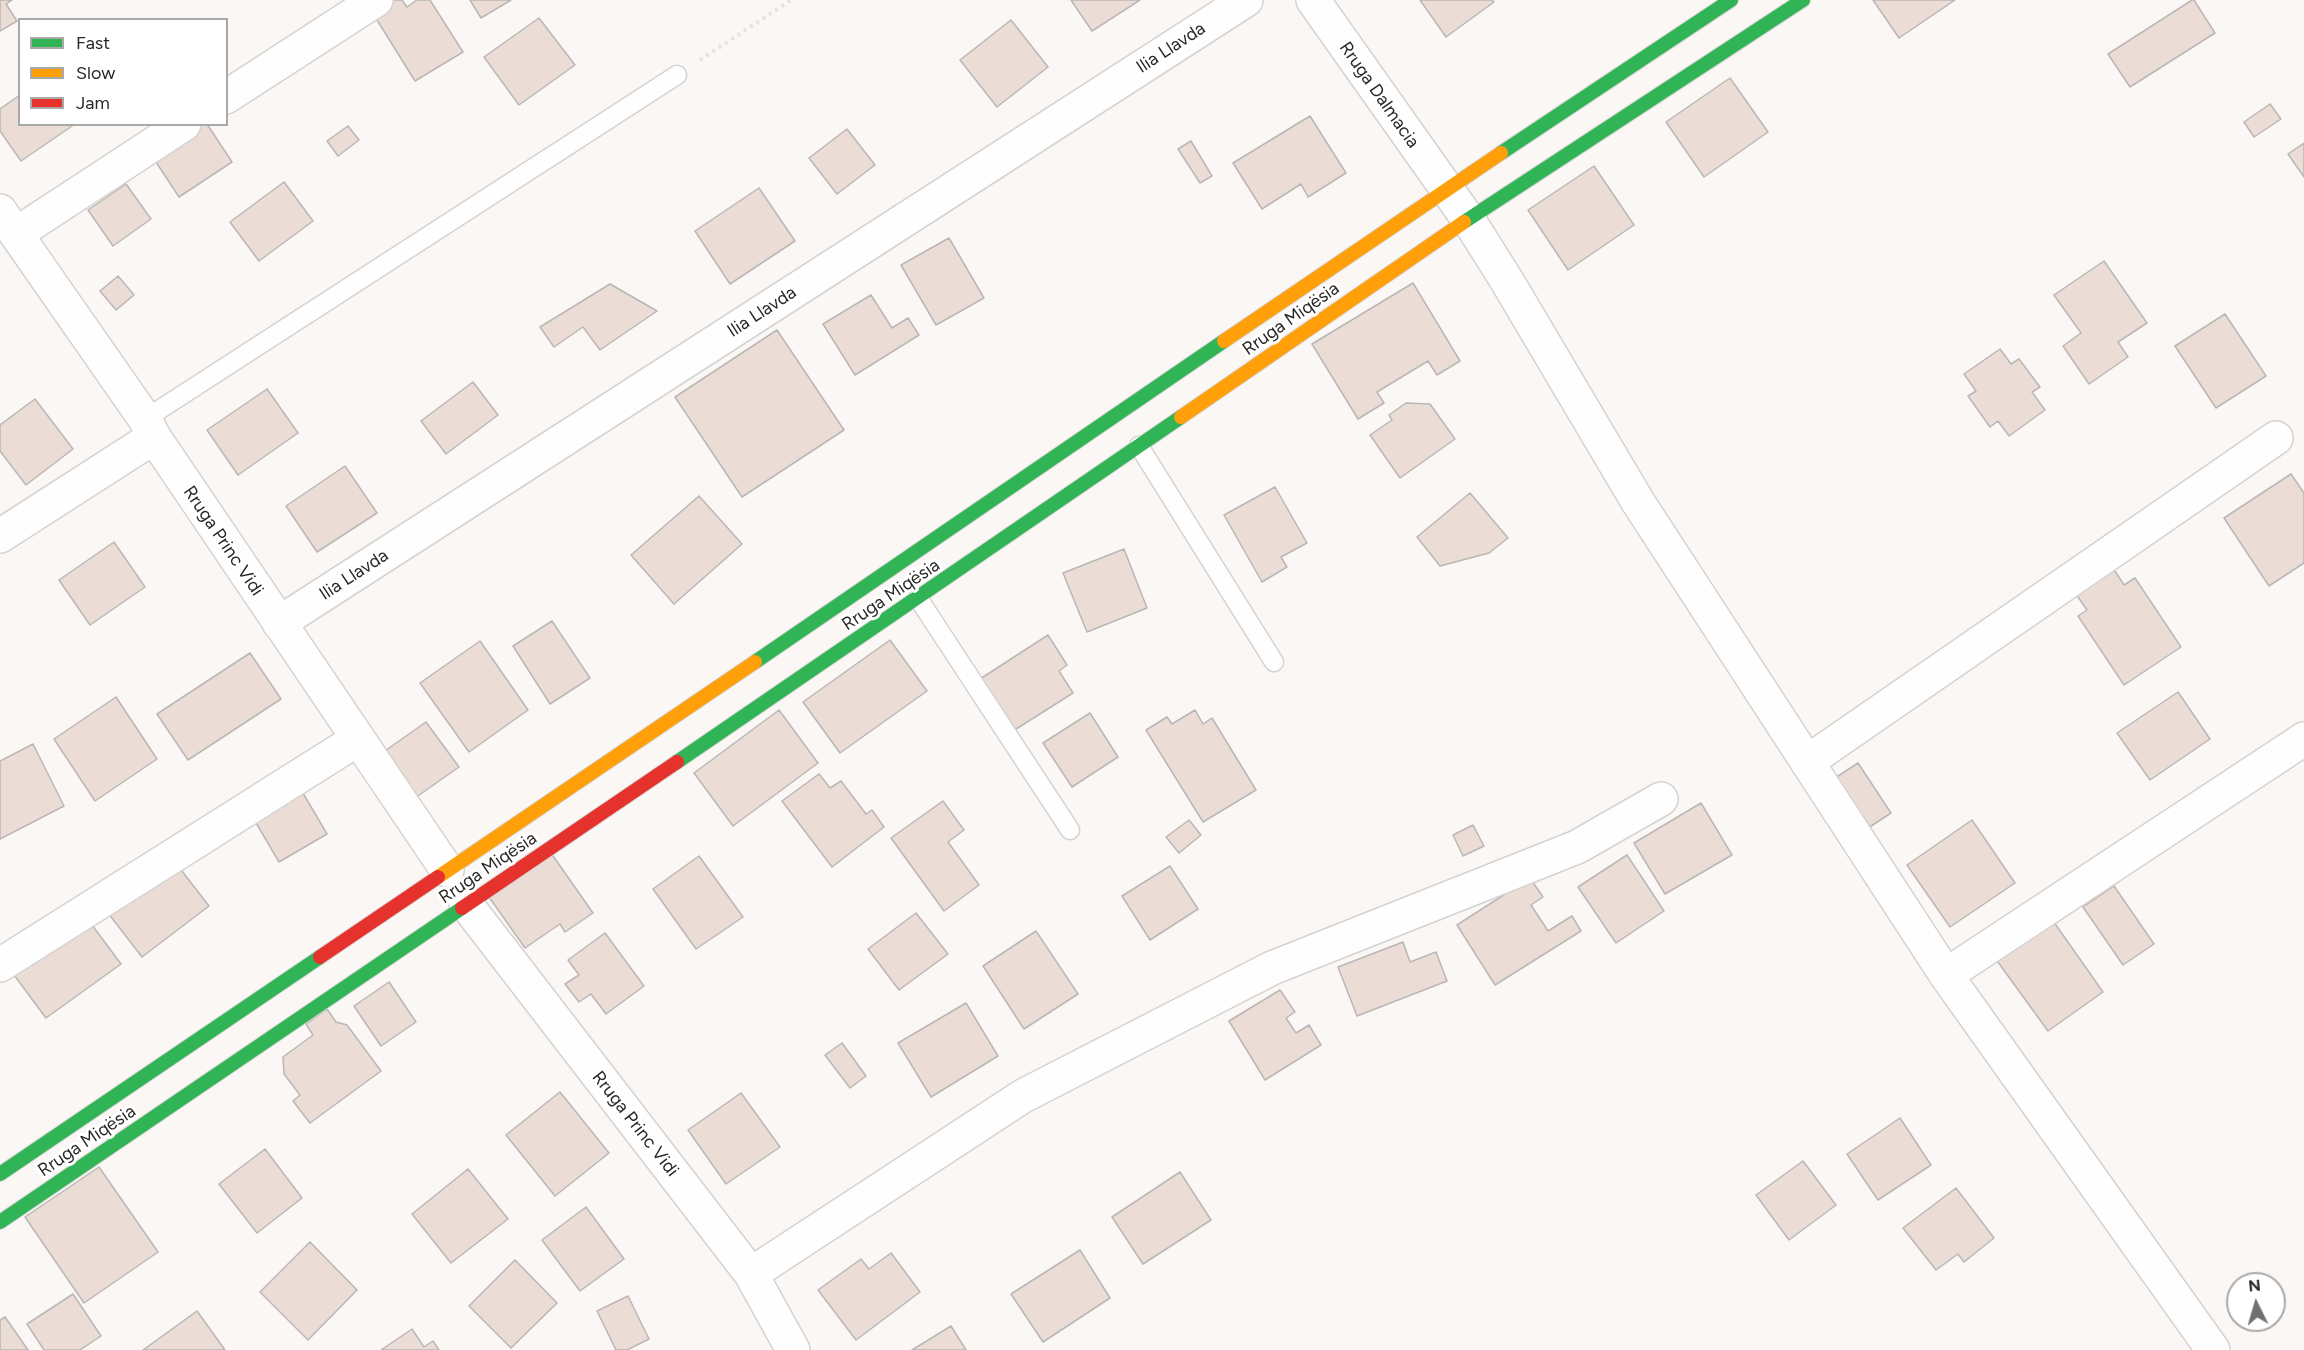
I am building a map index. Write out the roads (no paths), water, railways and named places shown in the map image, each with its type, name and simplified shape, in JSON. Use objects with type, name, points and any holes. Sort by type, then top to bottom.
[{"type":"main road","name":"Rruga Miqësia","points":[[0,1174],[900,564],[1445,190],[1731,0]]},
{"type":"main road","name":"Rruga Miqësia","points":[[0,1222],[918,598],[1468,219],[1803,0]]},
{"type":"street","points":[[228,96],[376,0]]},
{"type":"street","name":"Ilia Llavda","points":[[279,623],[1246,0]]},
{"type":"street","name":"Rruga Dalmacia","points":[[1313,0],[1445,190],[1468,219],[1508,281],[1638,502],[1946,975],[2213,1350]]},
{"type":"street","points":[[8,222],[180,126]]},
{"type":"street","name":"Rruga Princ Vidi","points":[[8,222],[447,870]]},
{"type":"street","points":[[0,536],[149,428]]},
{"type":"street","points":[[1807,762],[2276,438]]},
{"type":"street","points":[[0,965],[358,739]]},
{"type":"street","points":[[1946,975],[2304,739]]},
{"type":"street","points":[[751,1275],[1023,1096],[1272,968],[1577,847],[1661,799]]},
{"type":"street","name":"Rruga Princ Vidi","points":[[466,904],[751,1275],[793,1350]]},
{"type":"lane","points":[[149,428],[677,75]]},
{"type":"lane","points":[[1139,446],[1274,662]]},
{"type":"lane","points":[[918,598],[1070,830]]}]
